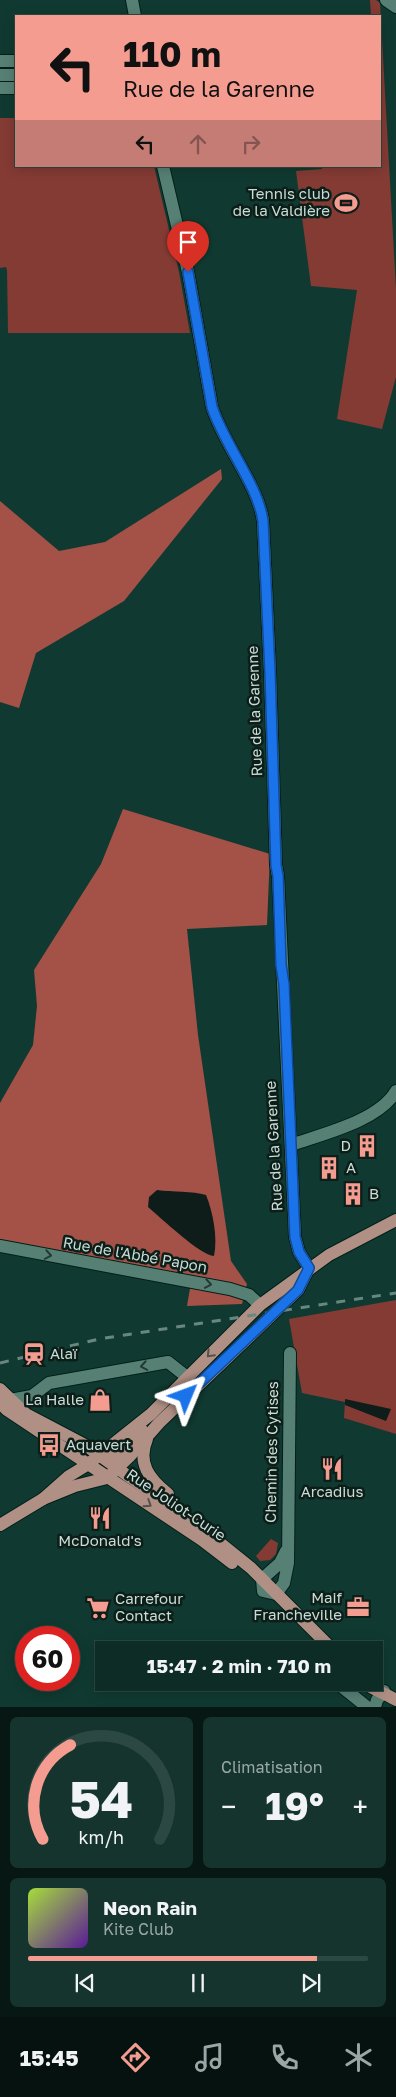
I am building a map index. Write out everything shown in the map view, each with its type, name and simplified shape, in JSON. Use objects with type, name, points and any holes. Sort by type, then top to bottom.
[{"type":"main road","points":[[0,1525],[43,1499],[75,1486],[107,1478],[109,1461],[151,1414],[260,1305],[329,1255],[396,1220]]},
{"type":"main road","points":[[43,1499],[69,1476],[87,1465],[109,1461],[149,1434],[298,1290],[309,1268]]},
{"type":"main road","name":"Rue Joliot-Curie","points":[[0,1389],[7,1410],[202,1540],[267,1588],[323,1641]]},
{"type":"main road","name":"Rue Joliot-Curie","points":[[5,1402],[85,1444],[210,1534],[250,1568],[313,1641]]},
{"type":"main road","name":"Rue Joliot-Curie","points":[[149,1434],[142,1456],[144,1466],[151,1479],[223,1536],[246,1558],[250,1568]]},
{"type":"main road","points":[[384,1691],[396,1700]]},
{"type":"street","points":[[132,0],[135,15]]},
{"type":"street","points":[[386,0],[396,7]]},
{"type":"street","points":[[0,61],[15,61]]},
{"type":"street","points":[[0,75],[15,75]]},
{"type":"street","points":[[0,88],[15,88]]},
{"type":"street","name":"Rue de la Garenne","points":[[163,167],[188,272],[212,407],[218,425],[262,512],[271,689],[276,865],[295,1237],[299,1252],[309,1268]]},
{"type":"street","points":[[291,1145],[366,1117],[379,1110],[392,1099],[396,1091]]},
{"type":"street","name":"Rue de l'Abbé Papon","points":[[0,1246],[230,1288],[249,1295],[260,1305]]},
{"type":"street","name":"Chemin des Cytises","points":[[267,1588],[284,1583],[288,1563],[286,1551],[290,1353]]},
{"type":"street","points":[[5,1402],[32,1396],[49,1383],[168,1362],[187,1377]]},
{"type":"street","points":[[267,1588],[286,1551]]},
{"type":"street","points":[[347,1691],[367,1707]]},
{"type":"street","points":[[375,1707],[377,1700],[384,1691]]},
{"type":"shaded area","name":"Tennis club de la Valdière","points":[[370,0],[376,0],[380,3],[381,15],[371,15]]},
{"type":"shaded area","name":"Tennis club de la Valdière","points":[[381,21],[396,289],[396,377],[382,429],[337,419],[357,290],[311,286],[296,171],[322,169],[322,167],[381,167]]},
{"type":"shaded area","points":[[0,118],[15,118],[15,167],[154,167],[179,272],[190,333],[8,333],[7,270],[6,267],[0,268]]},
{"type":"shaded area","points":[[221,469],[222,479],[124,601],[36,653],[19,708],[0,702],[0,501],[59,551],[105,542]]},
{"type":"shaded area","points":[[123,809],[270,854],[267,925],[187,929],[198,1035],[231,1261],[247,1284],[242,1304],[187,1306],[192,1277],[0,1242],[0,1103],[33,1045],[37,1006],[34,970],[101,864]]},
{"type":"shaded area","points":[[157,1190],[206,1195],[214,1225],[214,1256],[200,1250],[148,1207],[149,1197]]},
{"type":"shaded area","points":[[396,1300],[396,1434],[344,1418],[345,1402],[302,1393],[289,1319]]},
{"type":"shaded area","points":[[345,1399],[391,1409],[386,1421],[345,1405]]},
{"type":"shaded area","points":[[271,1539],[278,1543],[276,1554],[270,1560],[260,1561],[256,1556]]},
{"type":"railway","points":[[0,1363],[99,1339],[396,1293]]},
{"type":"place","name":"Tennis club de la Valdière","points":[[346,203]]},
{"type":"place","name":"D","points":[[367,1146]]},
{"type":"place","name":"A","points":[[329,1168]]},
{"type":"place","name":"B","points":[[353,1194]]},
{"type":"place","name":"Alaï","points":[[34,1354]]},
{"type":"place","name":"La Halle","points":[[100,1400]]},
{"type":"place","name":"Aquavert","points":[[49,1445]]},
{"type":"place","name":"Arcadius","points":[[332,1469]]},
{"type":"place","name":"McDonald's","points":[[100,1518]]},
{"type":"place","name":"Maif Francheville","points":[[358,1607]]},
{"type":"place","name":"Carrefour Contact","points":[[98,1608]]},
{"type":"route","points":[[186,1396],[298,1290],[309,1268],[299,1252],[295,1237],[290,1121],[288,1115],[284,976],[281,965],[276,865],[270,672],[262,512],[216,420],[212,407],[188,272]]}]
